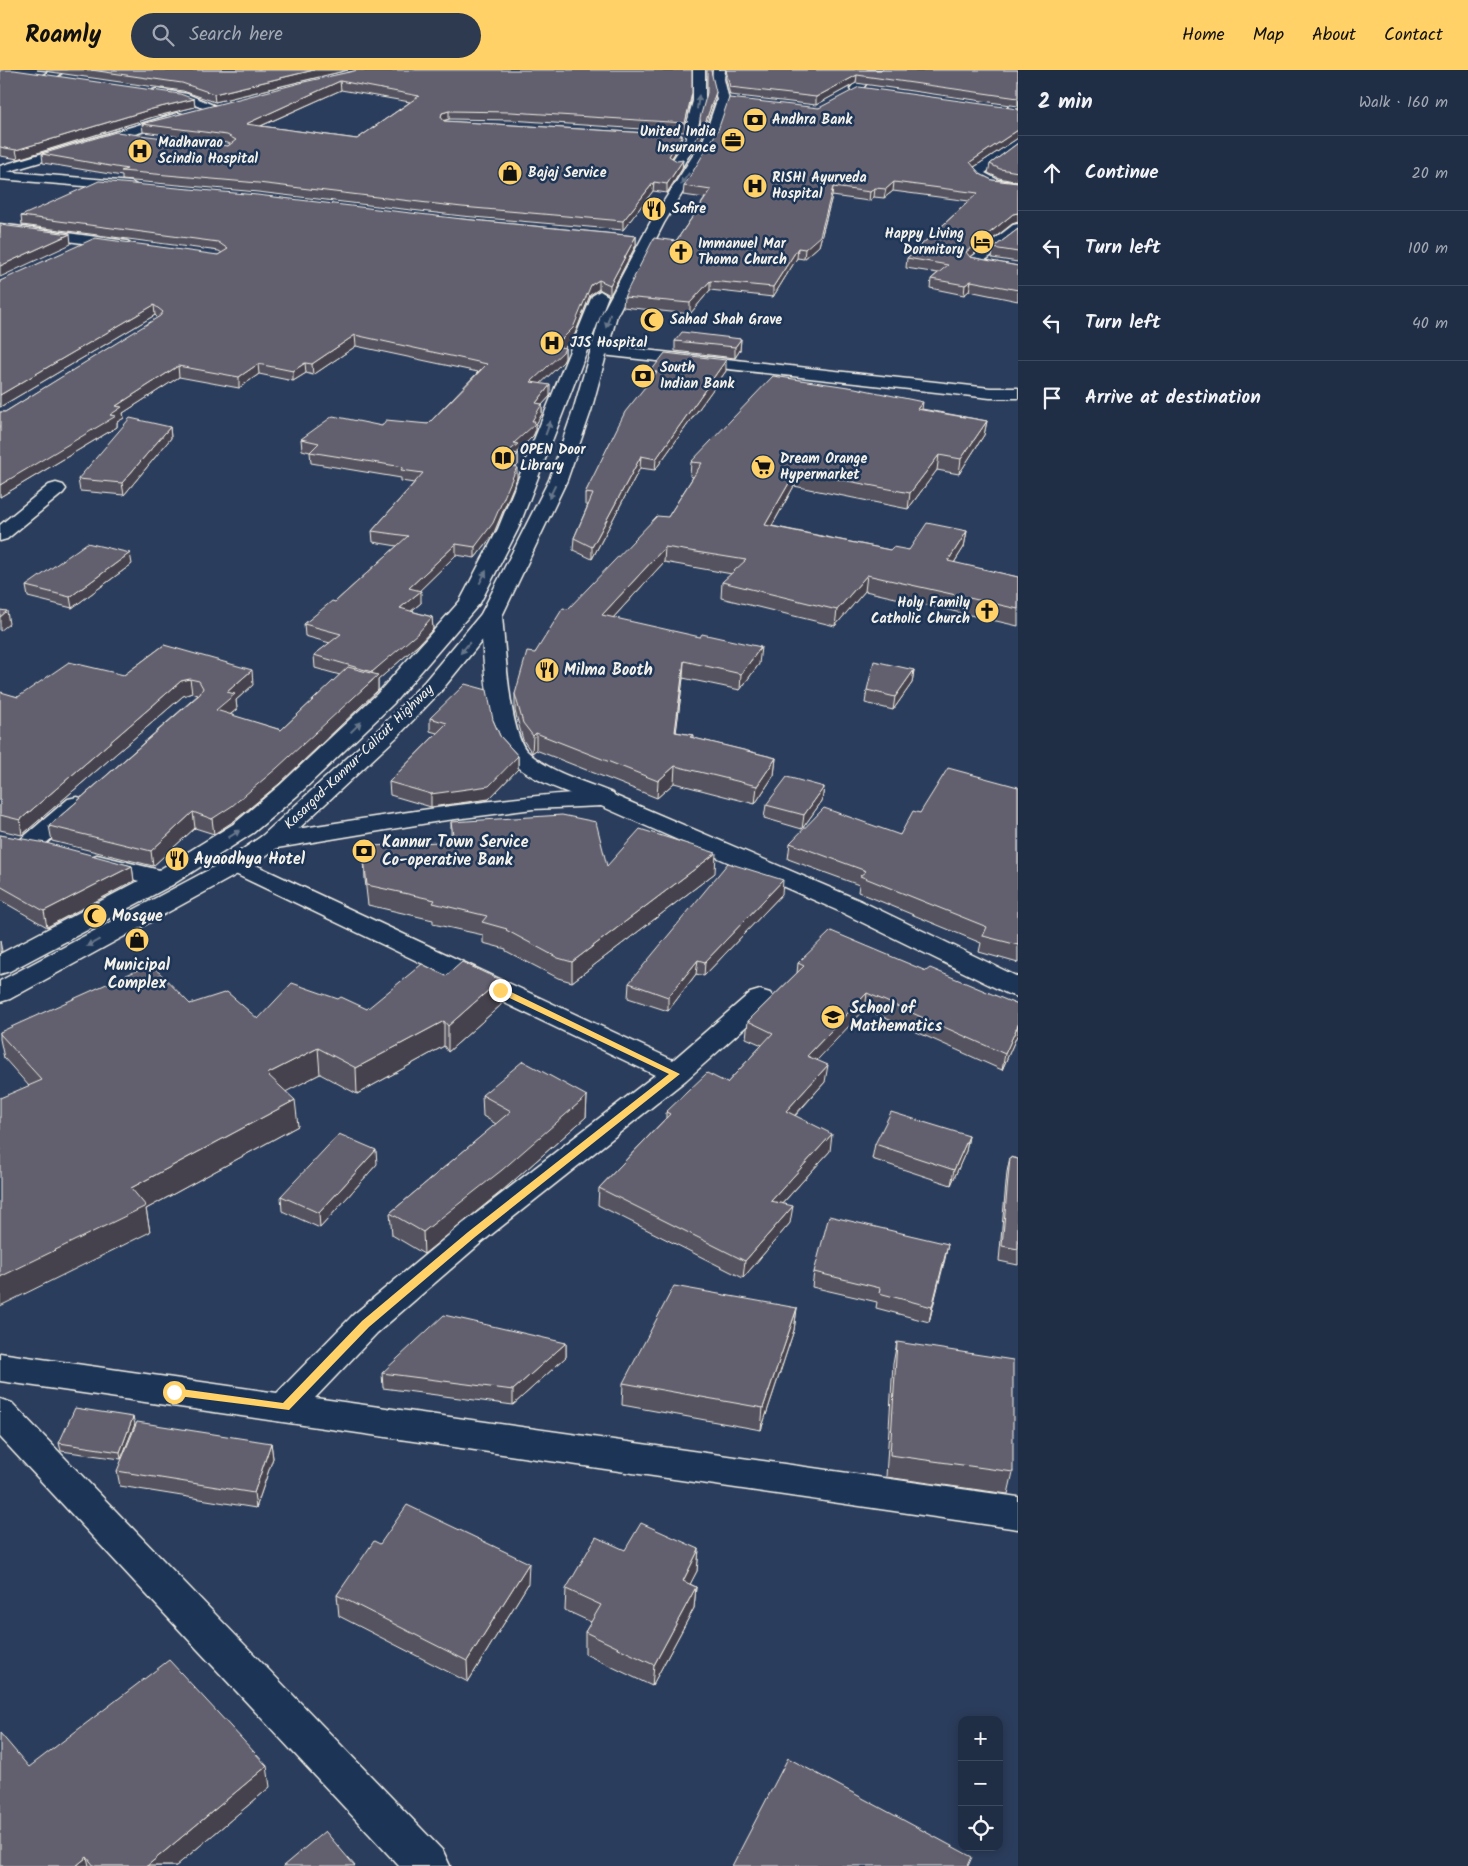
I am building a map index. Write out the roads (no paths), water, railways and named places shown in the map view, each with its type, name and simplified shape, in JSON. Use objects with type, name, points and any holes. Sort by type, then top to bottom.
[{"type":"main road","points":[[841,97],[856,89],[866,76],[876,70]]},
{"type":"main road","name":"Kasargod-Kannur-Calicut Highway","points":[[0,992],[236,865],[271,841],[396,724],[433,686],[491,616],[558,480],[582,411],[609,315],[625,281],[657,223],[710,138],[728,101],[709,74]]},
{"type":"main road","name":"Kasargod-Kannur-Calicut Highway","points":[[668,178],[693,138],[692,126],[709,74]]},
{"type":"main road","points":[[42,78],[63,75]]},
{"type":"main road","points":[[856,89],[876,91]]},
{"type":"main road","points":[[0,170],[218,107],[183,96],[144,91]]},
{"type":"main road","points":[[117,135],[153,141]]},
{"type":"main road","points":[[674,137],[693,138]]},
{"type":"main road","points":[[1018,142],[977,172],[981,178],[990,182],[1018,187]]},
{"type":"main road","points":[[0,175],[149,188]]},
{"type":"main road","points":[[0,228],[142,247]]},
{"type":"main road","points":[[992,265],[974,262],[1018,228]]},
{"type":"main road","name":"Kasargod-Kannur-Calicut Highway","points":[[0,965],[163,879],[244,828],[289,790],[385,699],[469,603],[508,529],[596,302],[630,237]]},
{"type":"main road","points":[[69,253],[94,241]]},
{"type":"main road","points":[[599,350],[990,394],[1018,393]]},
{"type":"main road","points":[[0,535],[56,489]]},
{"type":"main road","points":[[491,616],[506,734],[517,754],[554,776],[852,907],[1018,988]]},
{"type":"main road","points":[[97,786],[19,843],[163,879]]},
{"type":"main road","points":[[271,841],[524,803],[604,798]]},
{"type":"main road","points":[[205,853],[236,865],[676,1074]]},
{"type":"main road","points":[[285,1407],[365,1324],[471,1234],[676,1074],[760,999]]},
{"type":"main road","points":[[0,1367],[285,1407],[698,1469],[1018,1513]]},
{"type":"main road","points":[[0,1413],[428,1866]]},
{"type":"place","name":"Andhra Bank","points":[[755,120]]},
{"type":"place","name":"United India Insurance","points":[[733,140]]},
{"type":"place","name":"Madhavrao Scindia Hospital","points":[[140,151]]},
{"type":"place","name":"Bajaj Service","points":[[510,173]]},
{"type":"place","name":"RISHI Ayurveda Hospital","points":[[755,186]]},
{"type":"place","name":"Safire","points":[[654,209]]},
{"type":"place","name":"Happy Living Dormitory","points":[[982,242]]},
{"type":"place","name":"Immanuel Mar Thoma Church","points":[[681,252]]},
{"type":"place","name":"Sahad Shah Grave","points":[[652,320]]},
{"type":"place","name":"JJS Hospital","points":[[552,343]]},
{"type":"place","name":"South Indian Bank","points":[[643,376]]},
{"type":"place","name":"OPEN Door Library","points":[[503,458]]},
{"type":"place","name":"Dream Orange Hypermarket","points":[[763,467]]},
{"type":"place","name":"Holy Family Catholic Church","points":[[987,611]]},
{"type":"place","name":"Milma Booth","points":[[547,670]]},
{"type":"place","name":"Kannur Town Service Co-operative Bank","points":[[364,851]]},
{"type":"place","name":"Ayaodhya Hotel","points":[[177,859]]},
{"type":"place","name":"Mosque","points":[[95,916]]},
{"type":"place","name":"Municipal Complex","points":[[137,940]]},
{"type":"place","name":"School of Mathematics","points":[[833,1017]]}]
